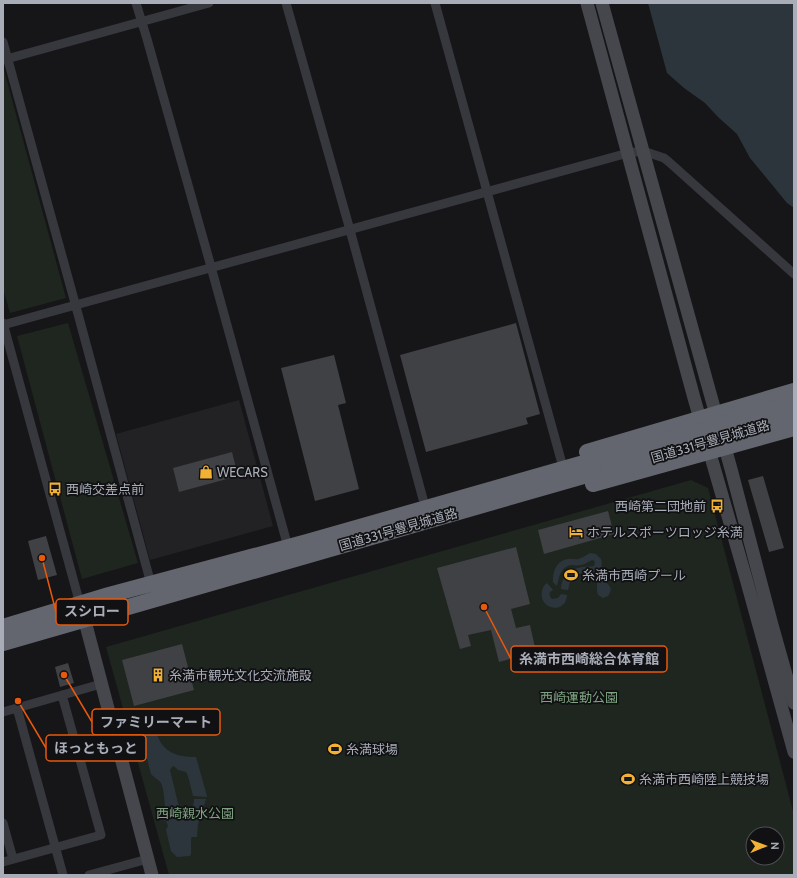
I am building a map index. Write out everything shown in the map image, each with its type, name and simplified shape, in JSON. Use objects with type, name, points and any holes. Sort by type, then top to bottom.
[{"type":"highway","points":[[352,528],[382,511],[423,498],[562,460],[604,446],[794,391]]},
{"type":"highway","name":"国道331号豊見城道路","points":[[6,643],[281,562],[346,545],[794,404]]},
{"type":"highway","name":"国道331号豊見城道路","points":[[3,626],[352,528],[794,417]]},
{"type":"highway","points":[[346,545],[371,546],[794,428]]},
{"type":"street","points":[[136,3],[212,268],[288,546]]},
{"type":"street","points":[[5,60],[209,3]]},
{"type":"street","points":[[286,3],[423,498]]},
{"type":"street","points":[[435,3],[562,460]]},
{"type":"street","points":[[587,3],[700,419],[717,449],[772,625],[794,703]]},
{"type":"street","points":[[602,3],[716,414],[717,449],[757,616],[794,752]]},
{"type":"street","points":[[3,42],[5,60],[76,305],[151,584]]},
{"type":"street","points":[[152,875],[80,604],[3,324],[643,151],[664,158],[669,162],[794,274]]},
{"type":"street","points":[[3,712],[101,684]]},
{"type":"street","points":[[3,862],[101,835],[62,696]]},
{"type":"street","points":[[17,708],[63,875]]},
{"type":"street","points":[[3,823],[13,859]]},
{"type":"street","points":[[89,875],[148,859]]},
{"type":"shaded area","points":[[648,3],[794,3],[794,208],[787,203],[750,158],[737,134],[705,103],[684,88],[667,73]]},
{"type":"shaded area","points":[[239,400],[273,526],[150,560],[116,434]]},
{"type":"shaded area","name":"糸満市西崎プール","points":[[590,553],[596,554],[601,559],[601,572],[603,579],[611,589],[608,596],[603,598],[598,595],[596,579],[591,574],[587,573],[576,575],[571,580],[568,590],[561,589],[562,582],[568,573],[580,567],[594,566],[595,562],[593,560],[582,565],[567,566],[562,570],[559,576],[557,586],[553,582],[555,570],[558,564],[564,560],[578,559]]},
{"type":"shaded area","points":[[547,583],[553,590],[550,592],[552,599],[558,598],[561,594],[567,595],[565,601],[558,608],[548,606],[544,602],[542,591]]},
{"type":"shaded area","points":[[150,730],[155,731],[164,747],[172,753],[181,756],[196,757],[207,797],[193,796],[186,772],[178,770],[174,766],[170,770],[178,803],[183,814],[188,813],[192,809],[194,799],[206,799],[198,824],[197,837],[192,837],[191,839],[190,856],[177,857],[171,851],[166,830],[168,826],[166,821],[162,818],[160,809],[165,806],[163,788],[161,783],[151,774],[142,740],[145,732]]},
{"type":"green space","points":[[3,70],[66,298],[10,313],[3,289]]},
{"type":"green space","points":[[68,323],[138,563],[82,579],[17,336]]},
{"type":"green space","name":"西崎運動公園","points":[[691,480],[708,488],[794,815],[794,875],[169,875],[106,647]]},
{"type":"building","points":[[516,323],[540,414],[526,418],[528,424],[426,452],[400,355]]},
{"type":"building","points":[[334,355],[346,403],[338,405],[359,489],[315,501],[281,368]]},
{"type":"building","name":"WECARS","points":[[232,452],[238,476],[179,492],[173,468]]},
{"type":"building","points":[[763,476],[784,548],[769,552],[748,480]]},
{"type":"building","name":"ホテルスポーツロッジ糸満","points":[[608,511],[614,534],[544,554],[538,530]]},
{"type":"building","points":[[46,536],[57,575],[38,580],[28,541]]},
{"type":"building","points":[[516,547],[530,604],[511,609],[516,628],[530,625],[536,652],[499,662],[491,630],[468,635],[471,646],[460,649],[437,568]]},
{"type":"building","name":"糸満市観光文化交流施設","points":[[182,644],[194,690],[134,706],[122,660]]},
{"type":"building","points":[[68,663],[74,683],[60,687],[55,667]]},
{"type":"place","name":"WECARS","points":[[206,472]]},
{"type":"place","name":"西崎交差点前","points":[[55,489]]},
{"type":"place","name":"西崎第二団地前","points":[[717,506]]},
{"type":"place","name":"ホテルスポーツロッジ糸満","points":[[576,532]]},
{"type":"place","name":"スシロー","points":[[42,558]]},
{"type":"place","name":"糸満市西崎プール","points":[[571,575]]},
{"type":"place","name":"糸満市西崎総合体育館","points":[[484,607]]},
{"type":"place","name":"ファミリーマート","points":[[64,675]]},
{"type":"place","name":"糸満市観光文化交流施設","points":[[158,675]]},
{"type":"place","name":"ほっともっと","points":[[18,701]]},
{"type":"place","name":"糸満球場","points":[[335,749]]},
{"type":"place","name":"糸満市西崎陸上競技場","points":[[628,779]]},
{"type":"park label","name":"西崎親水公園","points":[[195,813]]}]
